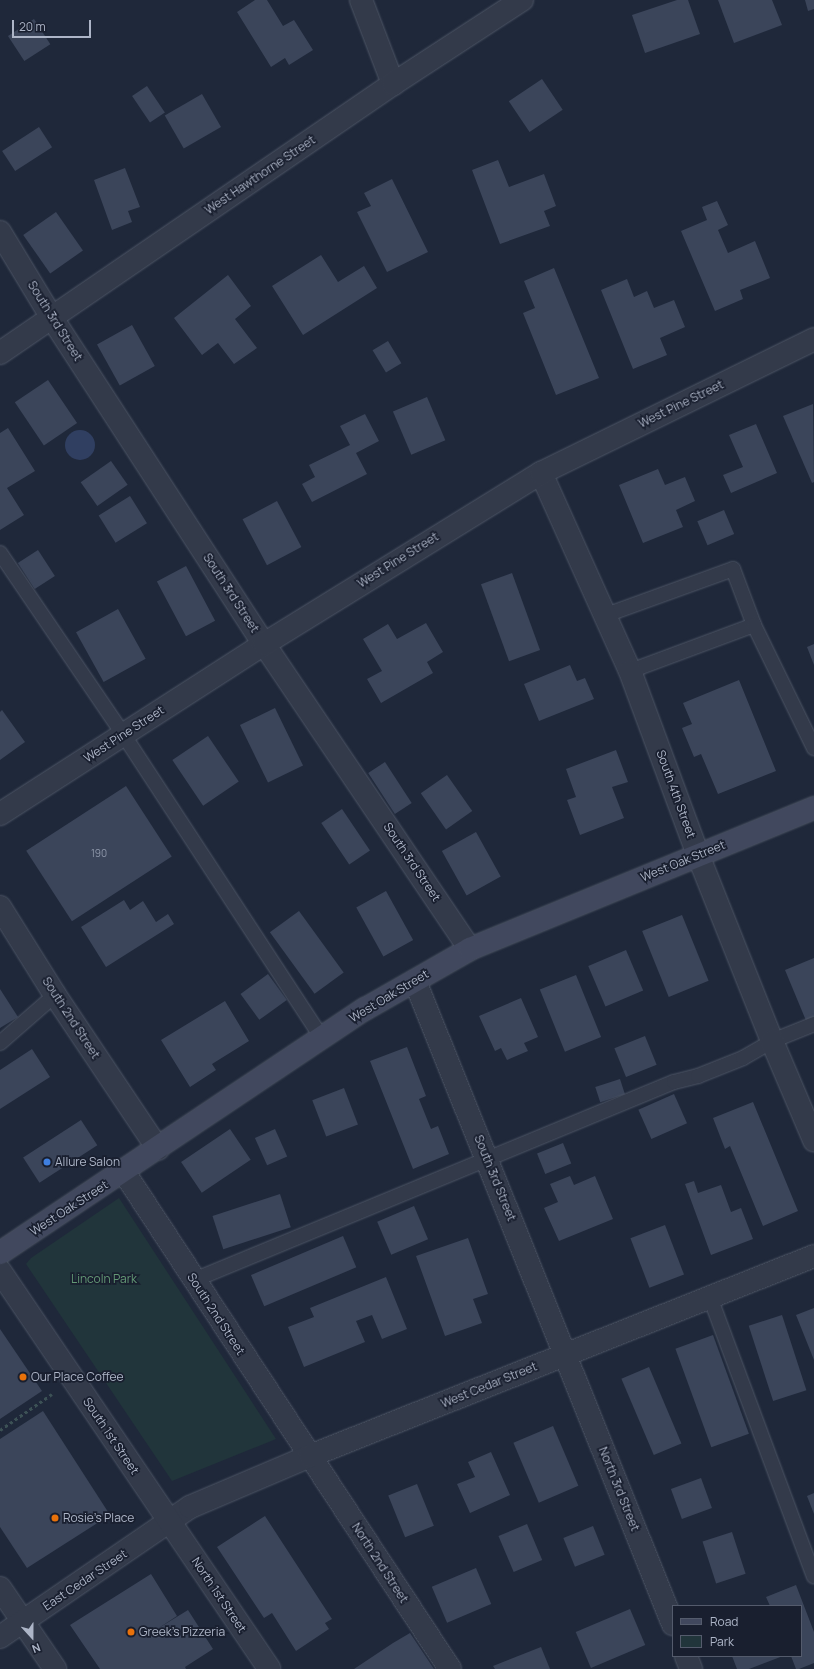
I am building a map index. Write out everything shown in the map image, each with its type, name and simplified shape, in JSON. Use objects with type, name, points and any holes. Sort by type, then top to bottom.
[{"type":"main road","name":"West Oak Street","points":[[0,1253],[124,1172],[322,1038],[415,980],[470,949],[698,854],[814,808]]},
{"type":"street","points":[[361,0],[393,84]]},
{"type":"street","name":"West Hawthorne Street","points":[[0,353],[393,84],[522,0]]},
{"type":"street","name":"South 3rd Street","points":[[0,232],[52,318],[264,644],[470,949]]},
{"type":"street","name":"West Pine Street","points":[[0,814],[264,644],[541,473],[814,339]]},
{"type":"street","name":"South 4th Street","points":[[541,473],[630,671],[698,854],[772,1041],[814,1140]]},
{"type":"street","name":"South 2nd Street","points":[[0,907],[55,995],[158,1149]]},
{"type":"street","name":"South 3rd Street","points":[[415,980],[566,1355]]},
{"type":"street","name":"South 2nd Street","points":[[124,1172],[310,1456]]},
{"type":"street","name":"West Cedar Street","points":[[168,1521],[190,1507],[310,1456],[814,1256]]},
{"type":"street","name":"South 1st Street","points":[[0,1271],[168,1521]]},
{"type":"street","name":"North 3rd Street","points":[[566,1355],[672,1621]]},
{"type":"street","name":"North 2nd Street","points":[[310,1456],[450,1669]]},
{"type":"street","name":"East Cedar Street","points":[[0,1637],[141,1543],[168,1521]]},
{"type":"street","name":"North 1st Street","points":[[168,1521],[269,1669]]},
{"type":"street","points":[[0,1588],[55,1669]]},
{"type":"street","points":[[686,1657],[691,1669]]},
{"type":"lane","points":[[0,553],[124,734],[322,1038]]},
{"type":"lane","points":[[606,615],[733,569],[754,625],[814,748]]},
{"type":"lane","points":[[630,671],[754,625]]},
{"type":"lane","points":[[0,1043],[55,995]]},
{"type":"lane","points":[[194,1280],[674,1082],[735,1061],[772,1041],[814,1024]]},
{"type":"lane","points":[[710,1297],[814,1576]]},
{"type":"path","points":[[0,1430],[52,1394]]},
{"type":"green space","name":"Lincoln Park","points":[[119,1198],[276,1439],[172,1481],[26,1264],[31,1258]]},
{"type":"water","points":[[80,430],[91,434],[95,445],[91,456],[80,460],[69,456],[65,445],[69,434]]},
{"type":"building","points":[[255,0],[267,0],[283,26],[294,20],[313,50],[289,65],[285,58],[271,67],[237,12]]},
{"type":"building","points":[[677,0],[688,0],[700,34],[645,53],[632,15]]},
{"type":"building","points":[[718,0],[772,0],[782,25],[734,43]]},
{"type":"building","points":[[805,0],[814,0],[814,9],[808,11]]},
{"type":"building","points":[[34,19],[50,44],[24,61],[8,36]]},
{"type":"building","points":[[542,79],[563,110],[530,132],[509,101]]},
{"type":"building","points":[[147,86],[165,113],[150,123],[132,96]]},
{"type":"building","points":[[202,94],[221,127],[184,148],[165,116]]},
{"type":"building","points":[[39,127],[52,147],[15,171],[2,151]]},
{"type":"building","points":[[498,160],[509,187],[544,174],[556,206],[544,211],[550,226],[500,244],[472,170]]},
{"type":"building","points":[[125,168],[140,207],[128,211],[132,222],[112,230],[94,180]]},
{"type":"building","points":[[392,179],[428,252],[387,272],[357,212],[371,206],[364,193]]},
{"type":"building","points":[[717,201],[728,225],[718,230],[728,253],[755,241],[770,278],[740,290],[743,299],[715,311],[681,231],[707,220],[702,207]]},
{"type":"building","points":[[56,212],[83,251],[50,273],[23,235]]},
{"type":"building","points":[[321,255],[338,282],[364,266],[377,288],[303,335],[272,286]]},
{"type":"building","points":[[554,268],[599,378],[556,395],[523,313],[535,308],[524,281]]},
{"type":"building","points":[[228,275],[251,306],[235,319],[257,348],[234,364],[218,343],[202,355],[174,318]]},
{"type":"building","points":[[627,279],[634,297],[647,291],[654,308],[674,300],[685,327],[660,338],[667,355],[633,369],[601,290]]},
{"type":"building","points":[[132,325],[155,366],[120,385],[97,344]]},
{"type":"building","points":[[388,341],[401,363],[386,373],[373,350]]},
{"type":"building","points":[[48,380],[77,423],[44,445],[15,402]]},
{"type":"building","points":[[427,397],[445,440],[411,455],[393,411]]},
{"type":"building","points":[[813,404],[814,482],[812,483],[783,416]]},
{"type":"building","points":[[365,414],[379,441],[356,453],[367,474],[312,502],[302,484],[315,477],[309,465],[350,445],[340,426]]},
{"type":"building","points":[[756,424],[777,473],[731,493],[723,475],[743,467],[729,435]]},
{"type":"building","points":[[8,428],[35,471],[7,488],[24,515],[0,530],[0,433]]},
{"type":"building","points":[[111,461],[128,485],[97,506],[81,482]]},
{"type":"building","points":[[658,469],[665,485],[685,477],[695,501],[676,510],[683,527],[643,543],[619,485]]},
{"type":"building","points":[[130,496],[147,523],[116,543],[99,516]]},
{"type":"building","points":[[277,501],[301,547],[267,565],[243,519]]},
{"type":"building","points":[[724,510],[734,534],[707,545],[697,521]]},
{"type":"building","points":[[38,550],[55,576],[35,589],[18,563]]},
{"type":"building","points":[[186,566],[215,621],[186,636],[157,581]]},
{"type":"building","points":[[512,573],[540,650],[509,661],[481,584]]},
{"type":"building","points":[[118,609],[146,659],[104,682],[76,632]]},
{"type":"building","points":[[426,623],[443,652],[427,662],[433,673],[381,703],[367,679],[382,671],[363,639],[388,624],[397,639]]},
{"type":"building","points":[[814,644],[814,665],[807,647]]},
{"type":"building","points":[[570,665],[577,681],[585,678],[594,699],[539,721],[524,684]]},
{"type":"building","points":[[739,680],[776,771],[718,794],[701,754],[694,757],[682,728],[692,724],[683,703]]},
{"type":"building","points":[[275,708],[303,766],[268,783],[240,725]]},
{"type":"building","points":[[2,710],[25,742],[0,760],[0,712]]},
{"type":"building","points":[[208,736],[239,782],[203,806],[172,760]]},
{"type":"building","points":[[616,750],[628,782],[612,787],[624,818],[580,835],[567,800],[576,797],[566,769]]},
{"type":"building","points":[[385,762],[412,803],[395,814],[368,773]]},
{"type":"building","points":[[447,775],[472,811],[446,829],[421,793]]},
{"type":"building","points":[[126,786],[172,856],[72,921],[26,851]]},
{"type":"building","points":[[342,809],[370,850],[349,864],[321,823]]},
{"type":"building","points":[[476,832],[501,877],[467,896],[442,851]]},
{"type":"building","points":[[386,891],[413,940],[383,956],[356,907]]},
{"type":"building","points":[[124,900],[130,910],[143,901],[156,922],[168,914],[174,924],[106,967],[81,927]]},
{"type":"building","points":[[299,911],[344,972],[315,994],[270,932]]},
{"type":"building","points":[[682,915],[709,981],[669,997],[642,931]]},
{"type":"building","points":[[626,950],[643,991],[605,1007],[588,966]]},
{"type":"building","points":[[814,958],[814,1020],[807,1023],[785,970]]},
{"type":"building","points":[[268,974],[287,1000],[259,1020],[240,994]]},
{"type":"building","points":[[576,975],[601,1037],[565,1052],[540,990]]},
{"type":"building","points":[[0,989],[18,1017],[0,1028]]},
{"type":"building","points":[[521,998],[538,1037],[524,1043],[528,1051],[507,1060],[501,1048],[495,1051],[479,1016]]},
{"type":"building","points":[[225,1001],[249,1041],[212,1064],[216,1070],[190,1087],[161,1040]]},
{"type":"building","points":[[645,1036],[657,1065],[626,1077],[614,1048]]},
{"type":"building","points":[[407,1047],[426,1096],[419,1099],[431,1129],[438,1126],[449,1154],[413,1169],[370,1061]]},
{"type":"building","points":[[32,1049],[50,1077],[0,1109],[0,1070]]},
{"type":"building","points":[[620,1079],[625,1094],[600,1102],[595,1087]]},
{"type":"building","points":[[344,1088],[358,1124],[326,1137],[312,1100]]},
{"type":"building","points":[[674,1094],[687,1123],[651,1139],[638,1110]]},
{"type":"building","points":[[753,1102],[798,1211],[763,1226],[730,1146],[725,1149],[713,1118]]},
{"type":"building","points":[[81,1120],[97,1145],[39,1183],[23,1158]]},
{"type":"building","points":[[230,1129],[251,1160],[202,1193],[181,1162]]},
{"type":"building","points":[[275,1129],[287,1156],[267,1165],[255,1138]]},
{"type":"building","points":[[563,1143],[571,1163],[545,1174],[537,1153]]},
{"type":"building","points":[[570,1176],[574,1185],[595,1176],[613,1219],[559,1241],[544,1208],[558,1202],[550,1184]]},
{"type":"building","points":[[694,1181],[698,1193],[721,1185],[731,1212],[741,1208],[753,1239],[711,1255],[685,1184]]},
{"type":"building","points":[[280,1194],[291,1227],[223,1249],[212,1216]]},
{"type":"building","points":[[414,1206],[428,1239],[391,1255],[377,1222]]},
{"type":"building","points":[[665,1225],[684,1274],[649,1288],[630,1238]]},
{"type":"building","points":[[343,1236],[356,1267],[264,1306],[251,1275]]},
{"type":"building","points":[[468,1238],[488,1294],[473,1299],[482,1323],[445,1336],[416,1256]]},
{"type":"building","points":[[386,1277],[407,1329],[382,1339],[372,1315],[356,1321],[365,1342],[304,1367],[288,1327],[314,1317],[310,1308]]},
{"type":"building","points":[[814,1308],[814,1360],[796,1315]]},
{"type":"building","points":[[782,1315],[806,1390],[773,1401],[749,1326]]},
{"type":"building","points":[[0,1329],[42,1391],[0,1419]]},
{"type":"building","points":[[713,1335],[749,1434],[711,1447],[675,1349]]},
{"type":"building","points":[[649,1367],[681,1443],[654,1455],[621,1379]]},
{"type":"building","points":[[43,1411],[110,1515],[27,1568],[0,1527],[0,1439]]},
{"type":"building","points":[[553,1426],[578,1486],[539,1503],[513,1443]]},
{"type":"building","points":[[491,1452],[510,1495],[470,1513],[457,1484],[475,1477],[468,1462]]},
{"type":"building","points":[[701,1478],[712,1508],[682,1519],[671,1489]]},
{"type":"building","points":[[417,1484],[434,1526],[405,1537],[388,1496]]},
{"type":"building","points":[[814,1493],[814,1514],[807,1496]]},
{"type":"building","points":[[265,1516],[332,1619],[325,1623],[329,1629],[296,1651],[272,1613],[264,1618],[217,1547]]},
{"type":"building","points":[[527,1524],[542,1560],[514,1572],[498,1536]]},
{"type":"building","points":[[593,1526],[605,1555],[575,1567],[563,1538]]},
{"type":"building","points":[[732,1532],[746,1574],[716,1583],[703,1542]]},
{"type":"building","points":[[476,1568],[491,1604],[447,1623],[432,1587]]},
{"type":"building","points":[[151,1574],[177,1616],[154,1631],[188,1610],[213,1649],[185,1667],[186,1669],[100,1669],[70,1625]]},
{"type":"building","points":[[796,1585],[814,1632],[814,1663],[796,1669],[791,1657],[802,1657],[802,1605],[770,1605],[766,1597]]},
{"type":"building","points":[[630,1609],[645,1645],[591,1668],[576,1632]]},
{"type":"building","points":[[410,1633],[434,1669],[354,1669],[393,1643]]},
{"type":"building","points":[[541,1647],[550,1669],[495,1669],[493,1666]]},
{"type":"building","points":[[732,1657],[780,1657],[749,1669],[737,1669]]},
{"type":"place","name":"Allure Salon","points":[[47,1162]]},
{"type":"place","name":"Our Place Coffee","points":[[23,1377]]},
{"type":"place","name":"Rosie's Place","points":[[55,1518]]},
{"type":"place","name":"Greek's Pizzeria","points":[[131,1632]]}]
